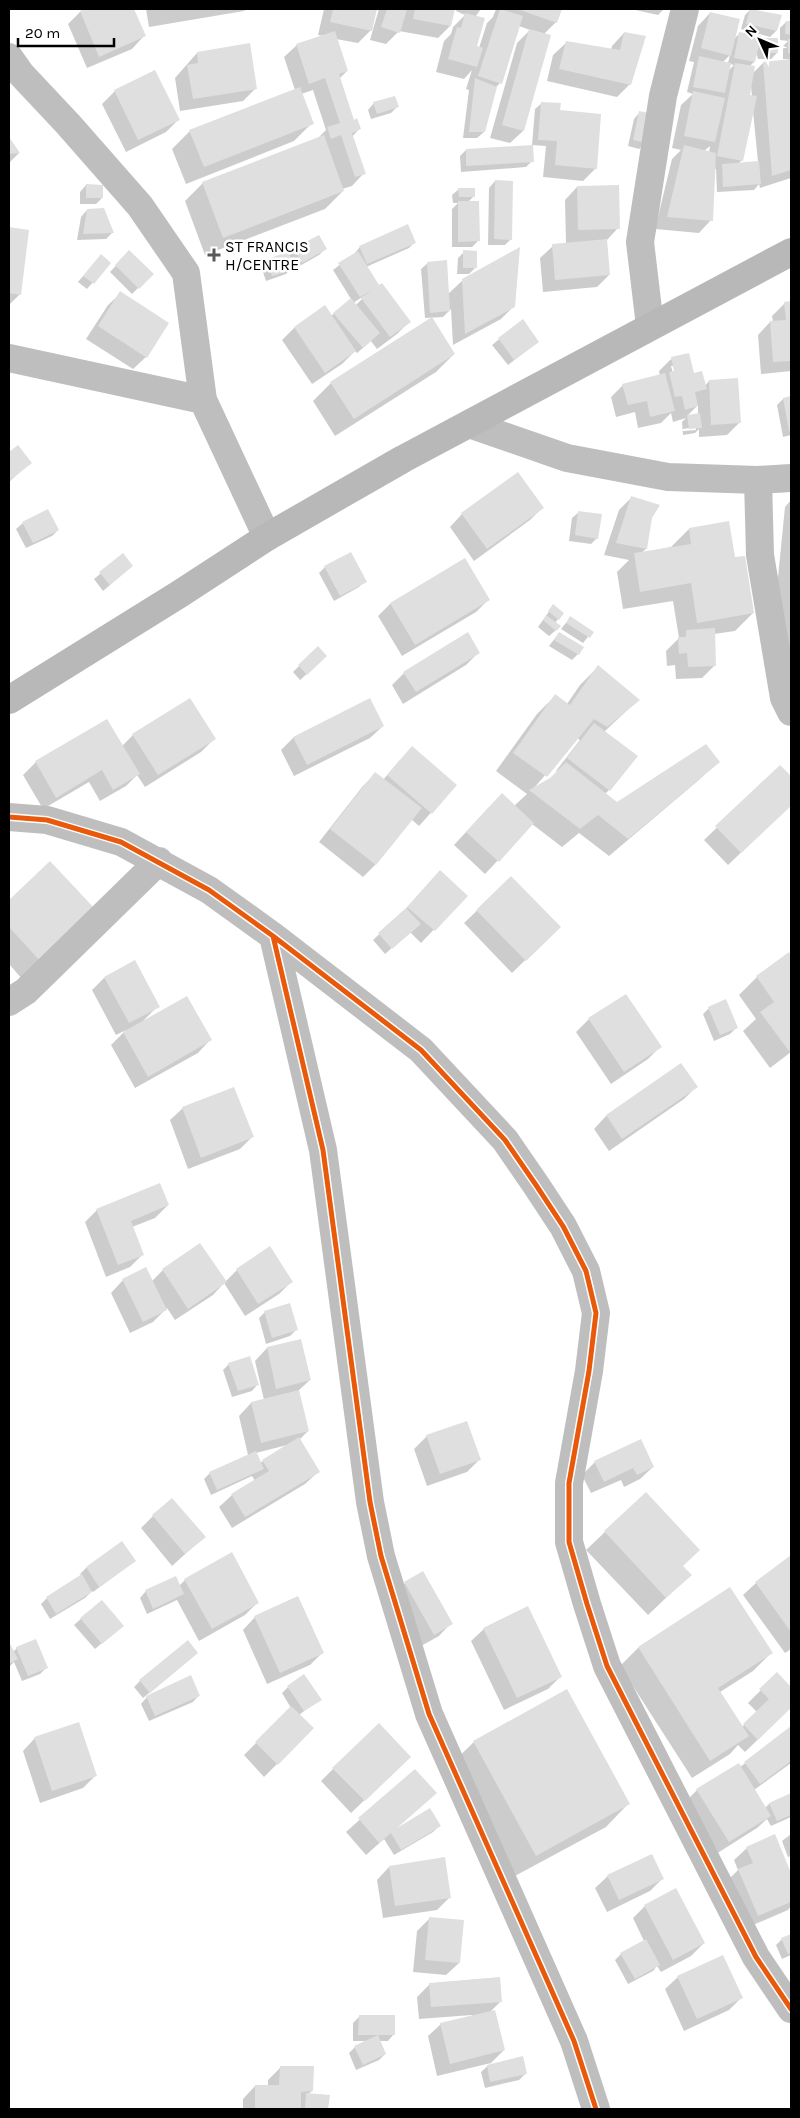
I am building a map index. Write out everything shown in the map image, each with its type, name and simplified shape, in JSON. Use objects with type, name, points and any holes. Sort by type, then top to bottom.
[{"type":"main road","points":[[9,700],[267,537],[469,424],[791,252]]},
{"type":"street","points":[[650,326],[640,242],[663,96],[685,9]]},
{"type":"street","points":[[9,57],[21,74],[140,206],[186,274],[203,400],[267,537]]},
{"type":"street","points":[[9,358],[203,400]]},
{"type":"street","points":[[469,424],[567,458],[668,477],[758,480],[791,478]]},
{"type":"street","points":[[758,480],[760,554],[784,698],[791,712]]},
{"type":"street","points":[[9,817],[47,820],[121,842],[159,861],[209,890],[273,936],[421,1050],[505,1140],[563,1226],[586,1271],[596,1313],[589,1371],[569,1483],[569,1542],[607,1666],[756,1957],[791,2010]]},
{"type":"street","points":[[9,1002],[26,990],[159,861]]},
{"type":"street","points":[[273,936],[323,1150],[370,1502],[382,1556],[429,1714],[574,2041],[596,2109]]},
{"type":"building","points":[[84,9],[134,9],[146,36],[99,57],[80,11]]},
{"type":"building","points":[[333,9],[377,9],[372,31],[330,22]]},
{"type":"building","points":[[387,9],[407,9],[400,33],[381,27]]},
{"type":"building","points":[[415,9],[455,9],[451,26],[413,19]]},
{"type":"building","points":[[500,9],[523,16],[502,84],[478,76]]},
{"type":"building","points":[[517,9],[562,9],[557,23]]},
{"type":"building","points":[[750,9],[782,15],[777,31],[746,24]]},
{"type":"building","points":[[710,12],[740,19],[731,56],[701,48]]},
{"type":"building","points":[[465,13],[485,18],[477,46],[483,48],[477,67],[448,59],[457,27],[461,28]]},
{"type":"building","points":[[786,21],[791,21],[791,35],[785,34]]},
{"type":"building","points":[[529,29],[551,35],[524,131],[502,125]]},
{"type":"building","points":[[335,31],[348,71],[339,74],[354,120],[357,118],[361,129],[352,133],[366,174],[355,177],[341,135],[331,139],[327,127],[340,123],[325,78],[309,84],[296,44]]},
{"type":"building","points":[[624,32],[646,36],[631,85],[559,69],[566,41],[620,50]]},
{"type":"building","points":[[739,32],[761,36],[755,62],[734,58]]},
{"type":"building","points":[[763,38],[778,38],[778,53],[763,53]]},
{"type":"building","points":[[788,39],[791,39],[791,53],[788,53]]},
{"type":"building","points":[[250,43],[257,89],[193,99],[187,65],[198,63],[197,52]]},
{"type":"building","points":[[699,56],[731,63],[725,93],[693,87]]},
{"type":"building","points":[[791,59],[791,170],[772,176],[763,62]]},
{"type":"building","points":[[735,63],[755,66],[750,95],[757,96],[743,161],[717,156]]},
{"type":"building","points":[[155,70],[180,120],[138,140],[114,90]]},
{"type":"building","points":[[475,78],[497,87],[485,132],[469,132]]},
{"type":"building","points":[[300,87],[314,124],[204,167],[189,130]]},
{"type":"building","points":[[693,91],[725,98],[715,142],[684,136]]},
{"type":"building","points":[[395,96],[399,107],[377,114],[373,102]]},
{"type":"building","points":[[541,102],[561,103],[560,110],[601,114],[597,169],[555,165],[557,141],[538,140]]},
{"type":"building","points":[[639,111],[653,114],[647,143],[633,140]]},
{"type":"building","points":[[324,135],[344,191],[223,238],[202,182]]},
{"type":"building","points":[[9,137],[20,153],[9,154]]},
{"type":"building","points":[[533,145],[534,162],[466,166],[466,149]]},
{"type":"building","points":[[684,145],[716,153],[713,221],[667,217]]},
{"type":"building","points":[[759,161],[761,184],[723,187],[722,164]]},
{"type":"building","points":[[495,180],[513,181],[512,240],[494,239]]},
{"type":"building","points":[[86,184],[103,185],[103,198],[86,198]]},
{"type":"building","points":[[619,185],[620,229],[578,230],[577,186]]},
{"type":"building","points":[[458,188],[475,188],[475,197],[459,197]]},
{"type":"building","points":[[458,201],[479,201],[480,241],[458,242]]},
{"type":"building","points":[[104,208],[114,233],[83,234],[87,209]]},
{"type":"building","points":[[408,224],[416,243],[367,264],[359,246]]},
{"type":"building","points":[[9,227],[29,230],[21,295],[9,293]]},
{"type":"building","points":[[319,235],[327,249],[302,263],[294,248]]},
{"type":"building","points":[[607,239],[610,275],[555,280],[552,244]]},
{"type":"building","points":[[520,247],[515,307],[465,334],[462,279]]},
{"type":"building","points":[[129,250],[154,274],[139,289],[115,265]]},
{"type":"building","points":[[463,250],[477,251],[477,268],[463,268]]},
{"type":"building","points":[[358,251],[379,285],[382,283],[411,322],[390,337],[361,298],[371,291],[360,297],[338,263]]},
{"type":"building","points":[[288,252],[293,269],[272,276],[267,259]]},
{"type":"building","points":[[101,254],[111,263],[94,284],[83,276]]},
{"type":"building","points":[[447,260],[450,311],[430,313],[427,262]]},
{"type":"building","points":[[120,291],[169,323],[147,358],[98,326]]},
{"type":"building","points":[[351,298],[380,333],[363,348],[333,313]]},
{"type":"building","points":[[791,301],[791,361],[773,362],[770,321],[786,320],[784,302]]},
{"type":"building","points":[[325,305],[356,351],[325,373],[294,327]]},
{"type":"building","points":[[432,317],[455,354],[354,419],[330,382]]},
{"type":"building","points":[[523,319],[539,342],[514,360],[498,338]]},
{"type":"building","points":[[689,353],[694,373],[702,371],[707,389],[695,392],[698,406],[685,410],[682,396],[675,397],[669,372],[674,371],[671,357]]},
{"type":"building","points":[[665,373],[675,411],[650,417],[647,401],[628,405],[622,384]]},
{"type":"building","points":[[738,378],[741,423],[711,425],[709,380]]},
{"type":"building","points":[[791,396],[791,431],[789,431],[783,398]]},
{"type":"building","points":[[700,413],[702,428],[689,429],[687,415]]},
{"type":"building","points":[[18,445],[32,463],[9,481],[9,452]]},
{"type":"building","points":[[518,472],[544,508],[487,549],[461,513]]},
{"type":"building","points":[[631,496],[660,505],[652,518],[647,549],[616,543]]},
{"type":"building","points":[[48,509],[59,530],[33,543],[22,522]]},
{"type":"building","points":[[578,511],[602,514],[598,539],[575,535]]},
{"type":"building","points":[[729,521],[735,557],[745,556],[754,613],[697,623],[691,583],[640,592],[634,553],[691,544],[689,528]]},
{"type":"building","points":[[351,552],[367,582],[340,596],[324,566]]},
{"type":"building","points":[[123,553],[133,566],[110,585],[99,572]]},
{"type":"building","points":[[465,558],[490,600],[415,645],[390,603]]},
{"type":"building","points":[[553,604],[564,613],[559,620],[548,611]]},
{"type":"building","points":[[546,615],[561,626],[556,631],[543,620]]},
{"type":"building","points":[[570,616],[594,632],[590,638],[566,623]]},
{"type":"building","points":[[715,628],[716,666],[688,667],[687,653],[679,654],[678,637],[686,637],[686,630]]},
{"type":"building","points":[[468,632],[480,653],[416,692],[403,672]]},
{"type":"building","points":[[559,632],[584,647],[579,655],[554,640]]},
{"type":"building","points":[[318,646],[327,656],[307,675],[298,665]]},
{"type":"building","points":[[598,665],[640,700],[607,727],[594,719],[547,777],[513,753],[555,694],[570,705]]},
{"type":"building","points":[[190,698],[216,739],[158,775],[132,734]]},
{"type":"building","points":[[370,698],[384,726],[307,765],[293,737]]},
{"type":"building","points":[[107,719],[140,774],[113,790],[102,770],[56,798],[35,761]]},
{"type":"building","points":[[594,723],[638,756],[610,791],[567,758]]},
{"type":"building","points":[[706,744],[720,762],[628,839],[598,815],[580,829],[529,790],[550,778],[566,762],[617,802]]},
{"type":"building","points":[[412,746],[457,785],[432,814],[387,775]]},
{"type":"building","points":[[780,765],[791,776],[791,806],[741,853],[715,826]]},
{"type":"building","points":[[375,772],[422,808],[376,865],[330,829]]},
{"type":"building","points":[[502,793],[534,823],[499,862],[466,832]]},
{"type":"building","points":[[50,861],[96,910],[41,962],[9,927],[9,900]]},
{"type":"building","points":[[440,870],[468,896],[435,931],[407,907]]},
{"type":"building","points":[[511,876],[561,927],[526,961],[476,910]]},
{"type":"building","points":[[406,908],[421,924],[392,949],[378,933]]},
{"type":"building","points":[[789,952],[791,956],[791,1049],[789,1051],[760,1012],[774,1002],[756,976]]},
{"type":"building","points":[[135,960],[160,1007],[129,1023],[104,977]]},
{"type":"building","points":[[626,994],[662,1047],[624,1072],[588,1018]]},
{"type":"building","points":[[187,996],[212,1040],[148,1077],[123,1032]]},
{"type":"building","points":[[726,999],[738,1028],[720,1035],[708,1007]]},
{"type":"building","points":[[681,1063],[698,1087],[622,1139],[606,1115]]},
{"type":"building","points":[[234,1087],[254,1137],[201,1158],[182,1107]]},
{"type":"building","points":[[160,1183],[169,1205],[131,1221],[144,1255],[118,1265],[96,1209]]},
{"type":"building","points":[[200,1243],[227,1282],[188,1309],[162,1269]]},
{"type":"building","points":[[270,1246],[293,1282],[258,1304],[236,1269]]},
{"type":"building","points":[[146,1267],[167,1310],[143,1322],[122,1279]]},
{"type":"building","points":[[290,1303],[298,1330],[272,1338],[264,1311]]},
{"type":"building","points":[[301,1339],[311,1380],[276,1389],[267,1347]]},
{"type":"building","points":[[250,1356],[259,1385],[238,1391],[228,1363]]},
{"type":"building","points":[[299,1390],[309,1431],[261,1443],[251,1402]]},
{"type":"building","points":[[467,1421],[481,1460],[440,1474],[426,1435]]},
{"type":"building","points":[[299,1437],[320,1472],[245,1517],[231,1494],[269,1471],[262,1460]]},
{"type":"building","points":[[641,1439],[654,1467],[637,1475],[633,1468],[604,1482],[594,1461]]},
{"type":"building","points":[[256,1451],[264,1469],[217,1490],[209,1472]]},
{"type":"building","points":[[646,1492],[700,1550],[683,1566],[692,1575],[666,1598],[604,1531]]},
{"type":"building","points":[[172,1498],[206,1537],[185,1554],[152,1515]]},
{"type":"building","points":[[122,1541],[136,1561],[99,1587],[86,1567]]},
{"type":"building","points":[[232,1552],[259,1603],[212,1629],[184,1579]]},
{"type":"building","points":[[791,1555],[791,1632],[755,1582]]},
{"type":"building","points":[[423,1571],[453,1624],[434,1635],[404,1582]]},
{"type":"building","points":[[82,1574],[92,1592],[56,1614],[46,1597]]},
{"type":"building","points":[[176,1576],[184,1594],[153,1609],[145,1590]]},
{"type":"building","points":[[730,1587],[773,1653],[718,1688],[749,1736],[710,1761],[638,1647]]},
{"type":"building","points":[[298,1596],[324,1653],[280,1673],[254,1616]]},
{"type":"building","points":[[102,1600],[124,1626],[102,1644],[80,1618]]},
{"type":"building","points":[[528,1606],[562,1677],[517,1698],[483,1628]]},
{"type":"building","points":[[36,1639],[48,1668],[28,1676],[16,1647]]},
{"type":"building","points":[[188,1640],[198,1653],[150,1693],[139,1680]]},
{"type":"building","points":[[9,1642],[18,1659],[9,1664]]},
{"type":"building","points":[[777,1672],[791,1687],[791,1708],[758,1740],[743,1724],[769,1699],[759,1689]]},
{"type":"building","points":[[304,1674],[322,1700],[304,1711],[287,1686]]},
{"type":"building","points":[[191,1675],[200,1696],[155,1716],[146,1696]]},
{"type":"building","points":[[567,1689],[630,1804],[536,1856],[473,1741]]},
{"type":"building","points":[[291,1706],[314,1728],[278,1765],[255,1742]]},
{"type":"building","points":[[79,1722],[97,1776],[52,1791],[34,1737]]},
{"type":"building","points":[[379,1723],[411,1757],[365,1801],[332,1768]]},
{"type":"building","points":[[791,1726],[791,1761],[760,1784],[744,1762]]},
{"type":"building","points":[[739,1763],[771,1816],[729,1842],[696,1789]]},
{"type":"building","points":[[415,1769],[437,1793],[397,1828],[430,1808],[441,1826],[401,1850],[391,1833],[379,1843],[358,1818]]},
{"type":"building","points":[[791,1793],[791,1815],[777,1821],[769,1803]]},
{"type":"building","points":[[775,1834],[791,1873],[791,1902],[758,1916],[738,1869],[753,1863],[746,1847]]},
{"type":"building","points":[[652,1854],[664,1879],[619,1900],[607,1875]]},
{"type":"building","points":[[445,1857],[451,1898],[395,1906],[389,1866]]},
{"type":"building","points":[[676,1888],[705,1943],[673,1960],[644,1905]]},
{"type":"building","points":[[429,1917],[464,1920],[460,1963],[425,1960]]},
{"type":"building","points":[[791,1934],[791,1952],[788,1954],[781,1938]]},
{"type":"building","points":[[646,1939],[660,1965],[635,1979],[620,1953]]},
{"type":"building","points":[[723,1955],[743,1998],[697,2019],[677,1976]]},
{"type":"building","points":[[500,1977],[502,2002],[431,2007],[429,1983]]},
{"type":"building","points":[[495,2010],[505,2050],[450,2064],[440,2023]]},
{"type":"building","points":[[359,2015],[395,2015],[395,2035],[358,2035]]},
{"type":"building","points":[[378,2035],[386,2054],[363,2065],[354,2046]]},
{"type":"building","points":[[523,2056],[527,2074],[490,2082],[487,2065]]},
{"type":"building","points":[[280,2066],[314,2066],[313,2091],[301,2092],[301,2109],[255,2109],[255,2085],[279,2085]]},
{"type":"building","points":[[306,2093],[330,2095],[328,2109],[305,2109]]},
{"type":"cycle path","points":[[9,817],[47,820],[121,842],[209,890],[273,936],[421,1050],[505,1140],[563,1226],[586,1271],[596,1313],[589,1371],[569,1483],[569,1542],[587,1604],[607,1666],[756,1957],[791,2009]]},
{"type":"cycle path","points":[[273,936],[323,1150],[370,1502],[381,1556],[429,1714],[574,2041],[596,2109]]},
{"type":"place","name":"ST FRANCIS H/CENTRE","points":[[214,255]]}]
